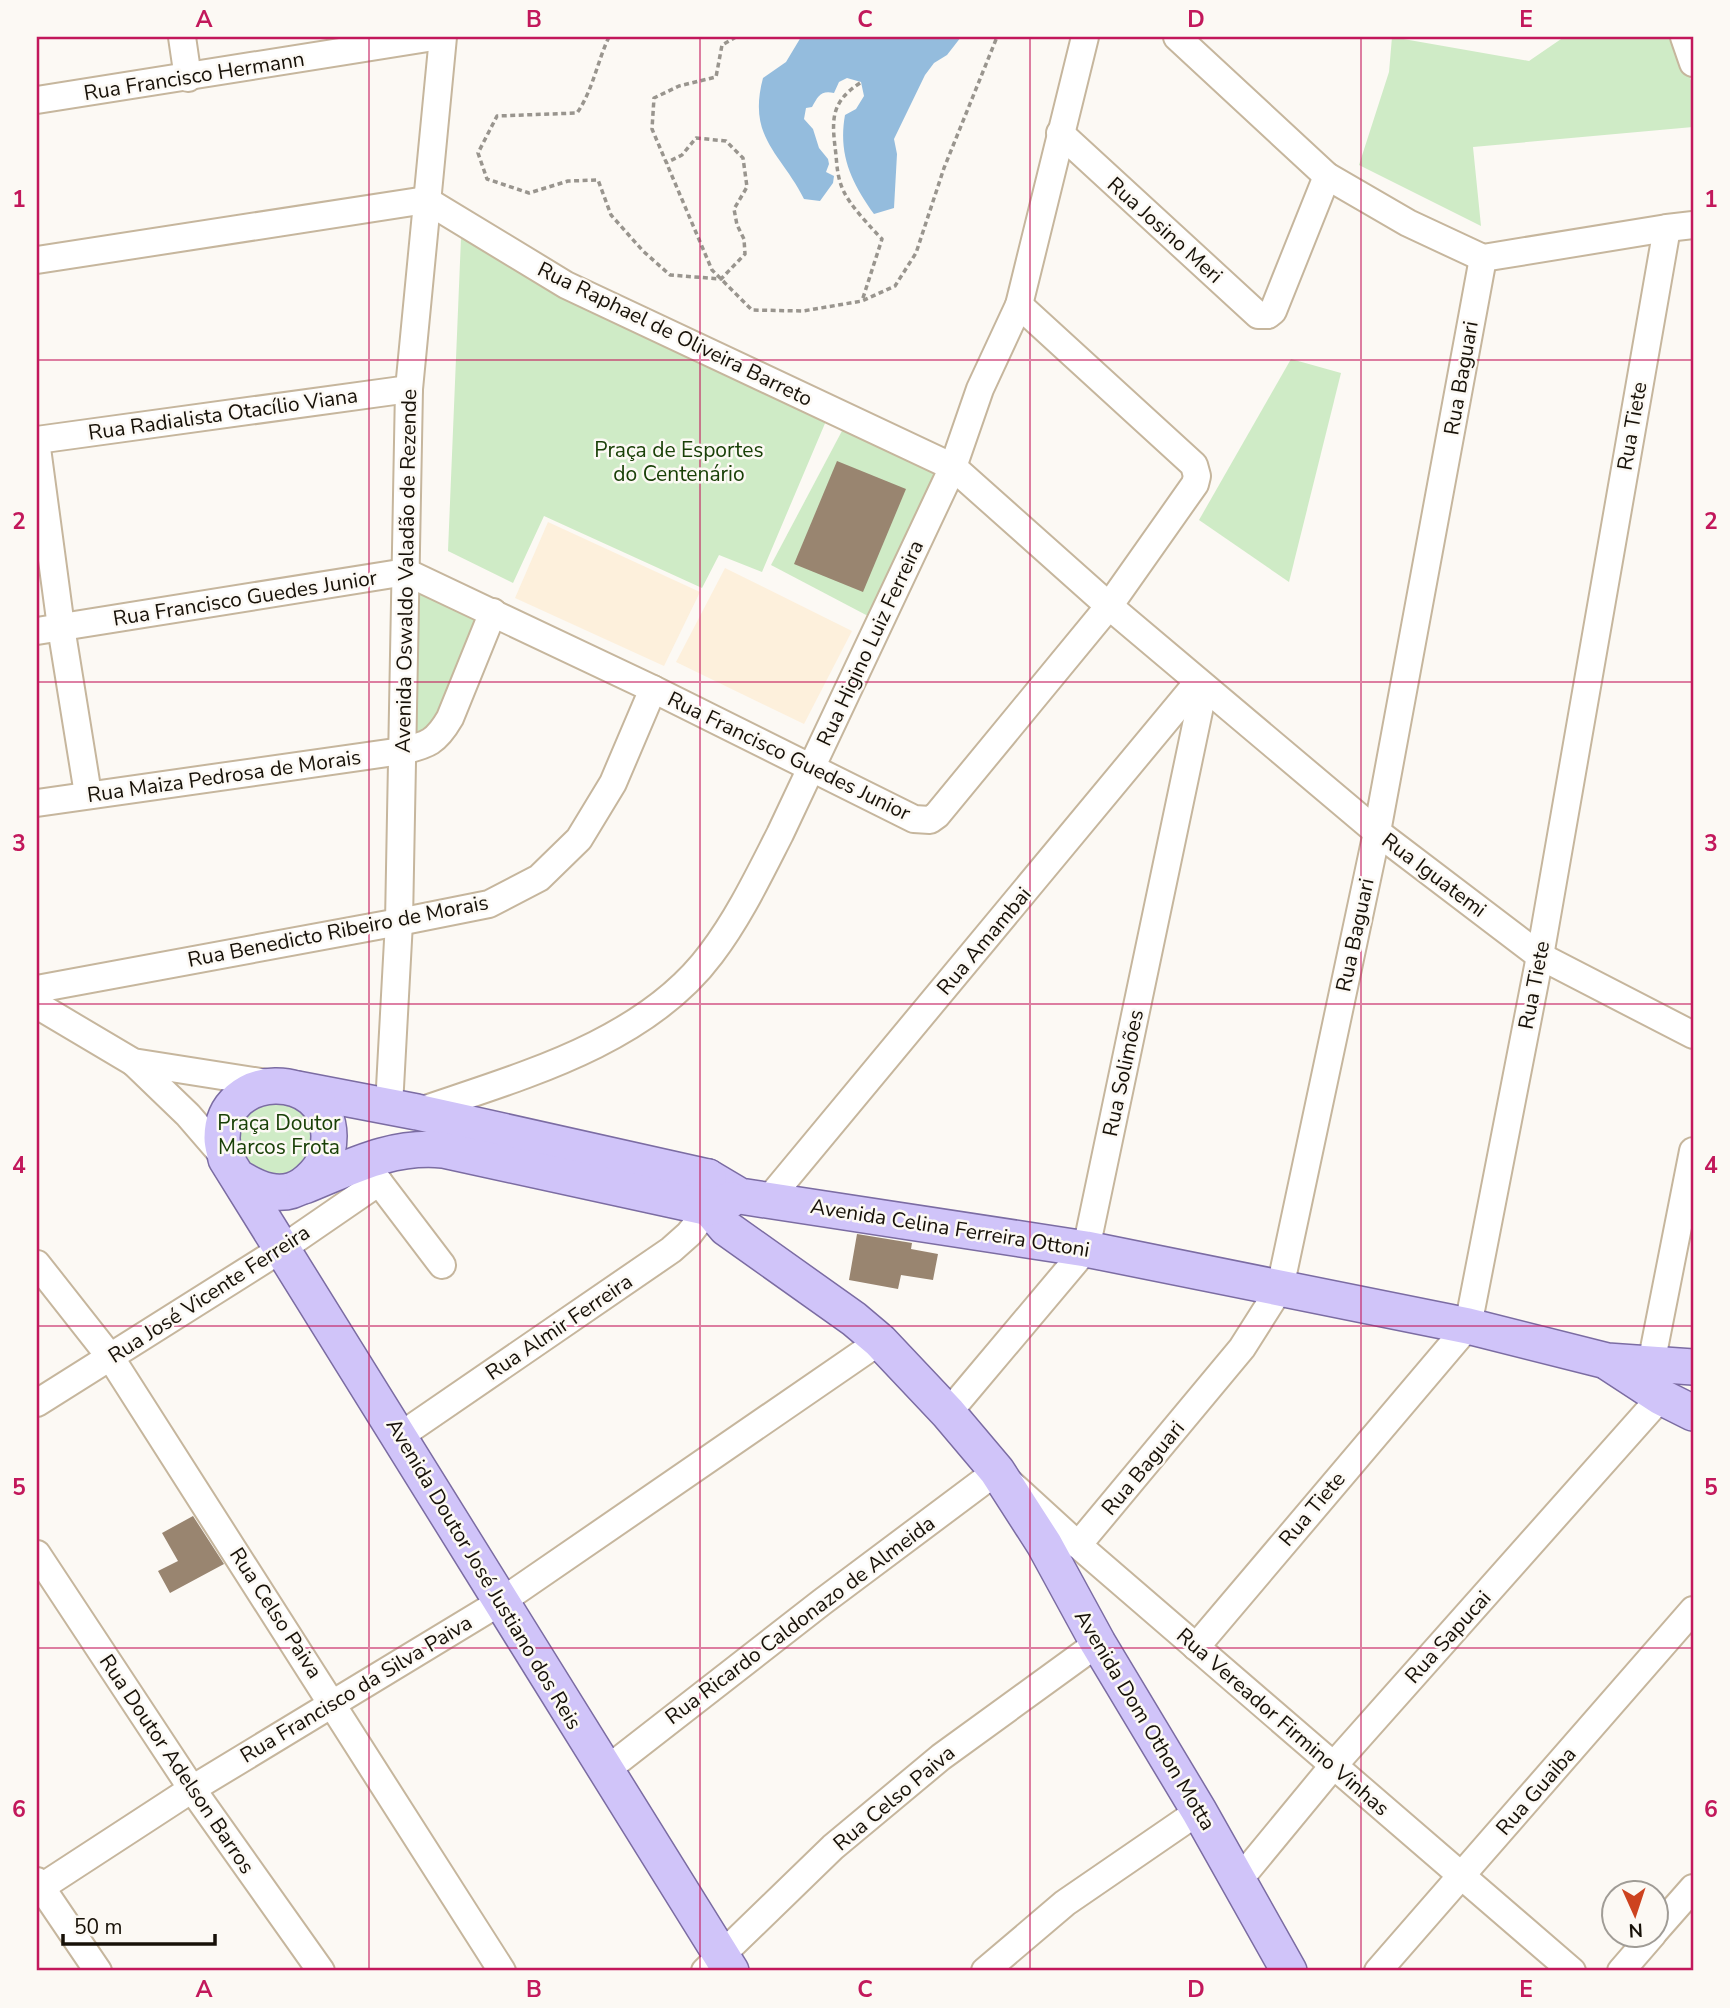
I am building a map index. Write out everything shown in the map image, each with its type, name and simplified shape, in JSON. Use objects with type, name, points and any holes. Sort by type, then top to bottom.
[{"type":"main road","name":"Avenida Celina Ferreira Ottoni","points":[[288,1087],[403,1109],[732,1195],[1086,1249],[1468,1326],[1606,1362],[1693,1367]]},
{"type":"main road","points":[[299,1187],[319,1172],[329,1150],[329,1125],[317,1103],[288,1087],[257,1088],[239,1100],[226,1118],[222,1138],[232,1168],[256,1189],[278,1193],[371,1172],[397,1151],[420,1148],[732,1195]]},
{"type":"main road","name":"Avenida Doutor José Justiano dos Reis","points":[[232,1168],[502,1601],[719,1967]]},
{"type":"main road","name":"Avenida Dom Othon Motta","points":[[732,1195],[726,1228],[854,1319],[880,1341],[948,1413],[997,1471],[1044,1544],[1098,1643],[1199,1811],[1289,1971]]},
{"type":"main road","name":"Avenida Celina Ferreira Ottoni","points":[[1606,1362],[1661,1397],[1693,1413]]},
{"type":"street","points":[[182,37],[188,78]]},
{"type":"street","name":"Rua Francisco Hermann","points":[[37,100],[434,37]]},
{"type":"street","name":"Avenida Oswaldo Valadão de Rezende","points":[[403,1109],[399,922],[409,389],[443,37]]},
{"type":"street","name":"Rua Higino Luiz Ferreira","points":[[403,1109],[535,1071],[618,1034],[673,994],[710,955],[750,894],[953,467],[980,389],[1019,305],[1085,37]]},
{"type":"street","points":[[1177,37],[1327,176],[1408,223],[1483,258],[1693,225]]},
{"type":"street","points":[[1685,37],[1693,63]]},
{"type":"street","name":"Rua Josino Meri","points":[[1060,133],[1258,315],[1268,315],[1273,311],[1327,176]]},
{"type":"street","points":[[37,260],[426,200]]},
{"type":"street","name":"Rua Raphael de Oliveira Barreto","points":[[426,200],[566,285],[953,467],[1201,684]]},
{"type":"street","name":"Rua Tiete","points":[[1195,1647],[1468,1326],[1540,956],[1667,228]]},
{"type":"street","name":"Rua Baguari","points":[[1078,1545],[1242,1348],[1280,1288],[1377,832],[1483,258]]},
{"type":"street","name":"Rua Francisco Guedes Junior","points":[[49,629],[406,572],[653,688],[914,819],[930,820],[937,815],[1109,606],[1195,484],[1194,466],[1019,305]]},
{"type":"street","name":"Rua Radialista Otacílio Viana","points":[[37,440],[409,389]]},
{"type":"street","points":[[37,448],[49,629],[88,794]]},
{"type":"street","name":"Rua Maiza Pedrosa de Morais","points":[[37,803],[402,751],[426,745],[440,734],[450,718],[493,612]]},
{"type":"street","name":"Rua Iguatemi","points":[[1201,684],[1377,832],[1540,956],[1693,1035]]},
{"type":"street","name":"Rua Amambai","points":[[732,1195],[1201,684]]},
{"type":"street","name":"Rua Solimões","points":[[948,1413],[1086,1249],[1201,684]]},
{"type":"street","name":"Rua Benedicto Ribeiro de Morais","points":[[37,989],[488,904],[539,878],[579,839],[613,783],[653,688]]},
{"type":"street","name":"Avenida Celina Ferreira Ottoni","points":[[37,1005],[133,1062],[288,1087]]},
{"type":"street","name":"Avenida Doutor José Justiano dos Reis","points":[[133,1062],[188,1115],[232,1168]]},
{"type":"street","points":[[1651,1364],[1693,1151]]},
{"type":"street","points":[[371,1172],[442,1265]]},
{"type":"street","name":"Rua José Vicente Ferreira","points":[[37,1403],[283,1248],[371,1172]]},
{"type":"street","name":"Rua Almir Ferreira","points":[[400,1436],[671,1250],[732,1195]]},
{"type":"street","name":"Rua Celso Paiva","points":[[37,1264],[111,1358],[333,1702],[502,1971]]},
{"type":"street","name":"Rua Francisco da Silva Paiva","points":[[38,1886],[333,1702],[502,1601],[880,1341]]},
{"type":"street","name":"Rua Sapucai","points":[[1239,1880],[1334,1766],[1661,1397]]},
{"type":"street","name":"Rua Vereador Firmino Vinhas","points":[[997,1471],[1195,1647],[1572,1971]]},
{"type":"street","name":"Rua Ricardo Caldonazo de Almeida","points":[[604,1771],[811,1610],[997,1471]]},
{"type":"street","name":"Rua Doutor Adelson Barros","points":[[37,1554],[192,1789],[321,1971]]},
{"type":"street","name":"Rua Guaiba","points":[[1378,1971],[1693,1610]]},
{"type":"street","name":"Rua Celso Paiva","points":[[719,1967],[833,1847],[941,1757],[1098,1643]]},
{"type":"street","points":[[985,1971],[1065,1903],[1199,1811]]},
{"type":"street","points":[[38,1886],[98,1971]]},
{"type":"street","points":[[1670,1915],[1693,1888]]},
{"type":"street","points":[[1621,1971],[1641,1948]]},
{"type":"path","points":[[609,37],[599,59],[588,97],[577,113],[497,116],[478,153],[487,179],[529,193],[568,181],[598,180],[611,215],[643,251],[670,275],[721,279]]},
{"type":"path","points":[[736,37],[722,46],[716,77],[680,86],[654,98],[652,129],[712,270],[752,310],[803,312],[862,301],[895,286],[916,253],[944,168],[997,37]]},
{"type":"path","points":[[860,83],[847,91],[832,119],[838,177],[845,195],[882,239],[862,301]]},
{"type":"path","points":[[666,163],[682,155],[696,138],[726,141],[743,158],[747,187],[734,209],[737,225],[744,239],[745,254],[721,279]]},
{"type":"shaded area","points":[[548,522],[700,592],[664,666],[515,598]]},
{"type":"shaded area","points":[[725,568],[852,631],[804,724],[676,662]]},
{"type":"green space","points":[[1392,37],[1529,61],[1564,37],[1677,37],[1693,87],[1693,127],[1473,147],[1481,226],[1359,165],[1389,72]]},
{"type":"green space","name":"Praça de Esportes do Centenário","points":[[461,238],[628,325],[826,421],[762,572],[719,555],[702,588],[544,516],[513,583],[448,551]]},
{"type":"green space","points":[[1291,359],[1341,373],[1289,582],[1199,520]]},
{"type":"green space","points":[[843,429],[938,474],[868,616],[771,565]]},
{"type":"green space","points":[[410,583],[486,618],[440,715],[404,745]]},
{"type":"green space","name":"Praça Doutor Marcos Frota","points":[[271,1092],[322,1126],[297,1175],[259,1176],[240,1151],[239,1136],[246,1105]]},
{"type":"water","points":[[801,37],[961,37],[947,55],[934,63],[925,75],[894,139],[897,154],[894,208],[874,214],[848,167],[843,142],[845,115],[856,109],[864,96],[861,82],[847,78],[839,82],[834,93],[823,93],[812,107],[806,108],[804,119],[813,129],[819,148],[828,159],[826,172],[834,176],[833,183],[820,201],[804,199],[769,144],[759,116],[763,78],[786,62]]},
{"type":"building","points":[[837,461],[906,489],[863,592],[794,564]]},
{"type":"building","points":[[857,1234],[912,1243],[911,1249],[938,1254],[933,1280],[901,1275],[898,1289],[849,1280]]},
{"type":"building","points":[[193,1516],[224,1564],[170,1593],[158,1571],[178,1561],[162,1533]]}]
